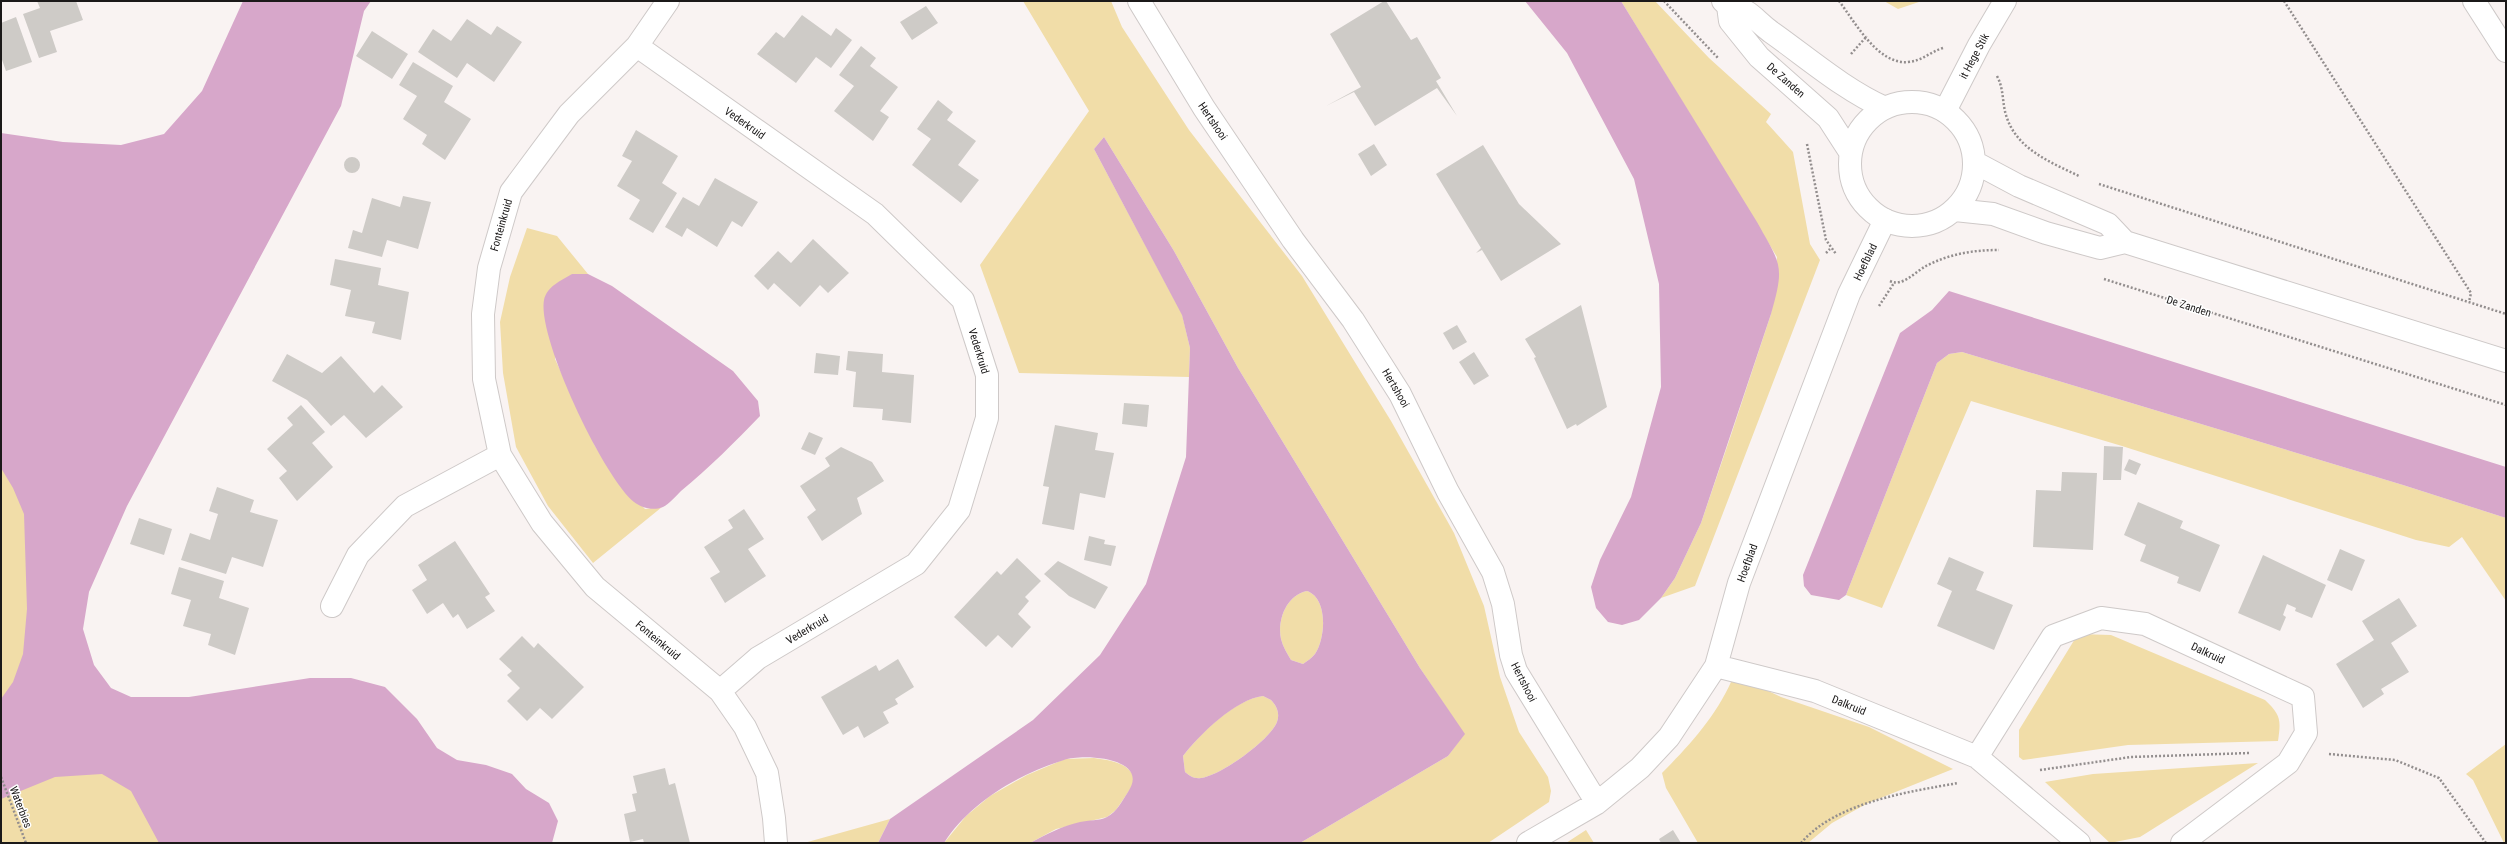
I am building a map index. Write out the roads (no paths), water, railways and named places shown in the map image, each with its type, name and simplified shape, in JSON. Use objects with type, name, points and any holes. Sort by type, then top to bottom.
[{"type":"street","name":"Fonteinkruid","points":[[668,1],[637,46],[569,114],[511,192],[489,268],[483,314],[484,379],[500,455],[542,523],[595,588],[720,691],[745,727],[767,773],[774,818],[776,843]]},
{"type":"street","name":"Hertshooi","points":[[1139,1],[1204,108],[1293,240],[1370,344],[1400,394],[1448,492],[1493,572],[1503,604],[1511,655],[1516,671],[1597,803]]},
{"type":"street","name":"it Hege Stik","points":[[1945,111],[1979,45],[2006,1]]},
{"type":"street","points":[[2474,1],[2506,51]]},
{"type":"street","name":"De Zanden","points":[[1726,3],[1744,9],[1765,28],[1853,92],[1885,108]]},
{"type":"street","name":"De Zanden","points":[[1726,3],[1730,22],[1759,57],[1828,118],[1850,152]]},
{"type":"street","name":"Vederkruid","points":[[637,46],[874,214],[963,300],[987,375],[987,418],[959,510],[916,564],[758,658],[720,691]]},
{"type":"street","points":[[1911,102],[1929,104],[1945,111],[1957,121],[1966,133],[1972,147],[1974,162],[1970,188],[1954,210],[1946,216],[1926,225],[1905,226],[1884,220],[1868,208],[1856,192],[1850,172],[1850,152],[1862,126],[1885,108],[1911,102]]},
{"type":"street","points":[[1974,162],[2019,186],[2108,224],[2125,242],[2506,361]]},
{"type":"street","points":[[1954,210],[1993,214],[2046,233],[2100,248],[2125,242]]},
{"type":"street","name":"Hoefblad","points":[[1528,843],[1597,803],[1630,778],[1659,748],[1683,718],[1716,666],[1739,583],[1849,294],[1884,220]]},
{"type":"street","points":[[332,606],[358,555],[405,506],[500,455]]},
{"type":"street","name":"Dalkruid","points":[[1976,757],[2054,636],[2101,618],[2145,624],[2303,697],[2306,733],[2288,763],[2182,843]]},
{"type":"street","name":"Dalkruid","points":[[1716,666],[1815,691],[1976,757],[2079,843]]}]
